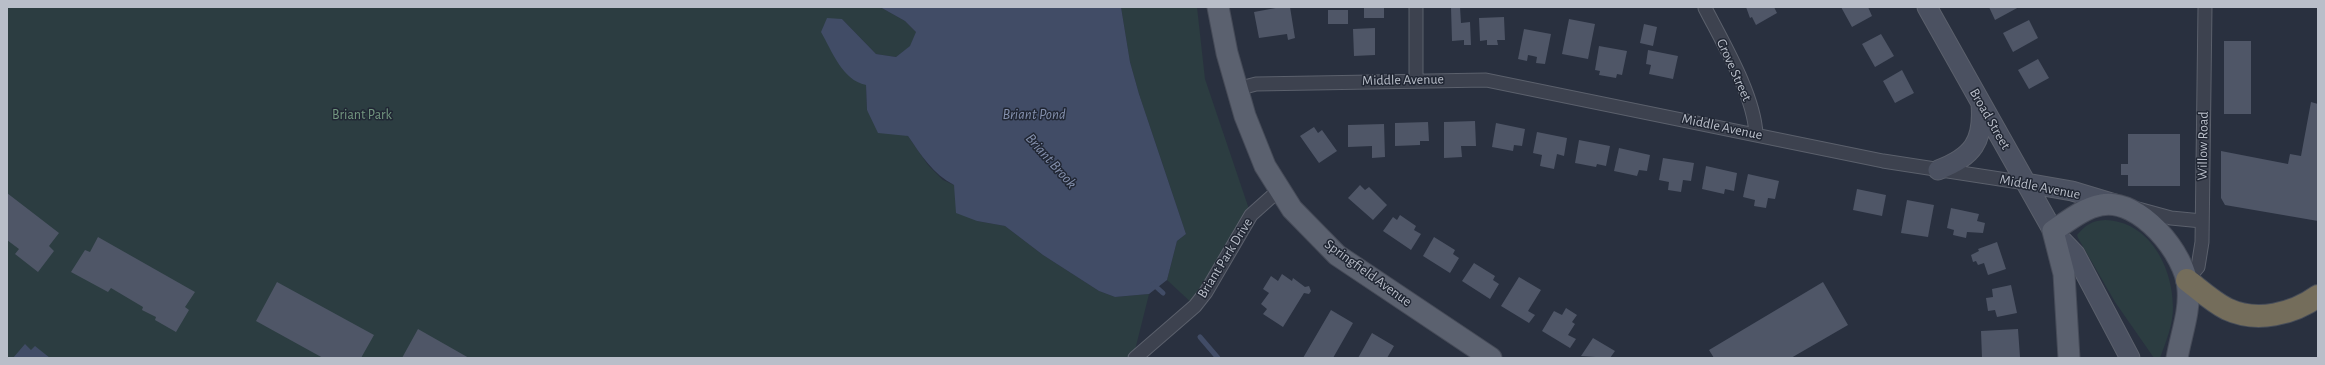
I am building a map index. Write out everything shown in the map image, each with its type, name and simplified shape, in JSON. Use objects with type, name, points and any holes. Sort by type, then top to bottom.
[{"type":"highway","points":[[2187,280],[2217,304],[2237,313],[2248,315],[2270,316],[2304,305],[2318,296]]},
{"type":"main road","name":"Springfield Avenue","points":[[1218,7],[1227,53],[1237,89],[1258,148],[1279,190],[1310,229],[1337,255],[1491,358]]},
{"type":"main road","name":"Broad Street","points":[[1927,7],[2053,231],[2075,254],[2130,358]]},
{"type":"main road","points":[[1938,170],[1961,160],[1975,145],[1981,126],[1981,104]]},
{"type":"main road","name":"Middle Avenue","points":[[2026,183],[2072,191],[2122,206]]},
{"type":"main road","points":[[2053,231],[2093,207],[2102,204],[2122,206],[2147,221],[2162,236],[2178,257],[2187,280],[2188,307],[2177,358]]},
{"type":"main road","name":"Broad Street","points":[[2053,231],[2064,274],[2069,358]]},
{"type":"street","points":[[1416,7],[1416,80]]},
{"type":"street","name":"Willow Road","points":[[2187,280],[2195,272],[2200,259],[2202,221],[2205,7]]},
{"type":"street","name":"Grove Street","points":[[1705,8],[1730,57],[1753,112],[1756,134]]},
{"type":"street","name":"Middle Avenue","points":[[1237,89],[1256,84],[1416,80],[1486,80],[1504,82],[1883,161],[2026,183]]},
{"type":"street","name":"Briant Park Drive","points":[[1135,358],[1195,306],[1206,292],[1251,215],[1279,190]]},
{"type":"street","name":"Middle Avenue","points":[[2122,206],[2171,218],[2202,221]]},
{"type":"green space","name":"Briant Park","points":[[7,7],[880,7],[905,21],[917,33],[911,46],[896,57],[876,54],[842,19],[866,85],[867,110],[908,136],[928,165],[943,180],[954,185],[977,221],[1005,226],[1043,255],[1099,291],[1115,297],[1149,294],[1133,358],[7,358]]},
{"type":"green space","points":[[1121,7],[1197,7],[1205,79],[1251,215],[1195,306],[1167,280],[1177,241],[1186,234],[1139,94],[1130,62]]},
{"type":"green space","points":[[2105,220],[2121,222],[2134,228],[2146,237],[2156,249],[2169,277],[2172,292],[2173,314],[2167,339],[2160,358],[2154,358],[2115,302],[2078,238],[2077,235],[2086,226],[2096,221]]},
{"type":"water","name":"Briant Pond","points":[[880,7],[1121,7],[1130,62],[1139,94],[1186,234],[1177,241],[1167,280],[1149,294],[1115,297],[1099,291],[1043,255],[1005,226],[977,221],[956,213],[954,185],[934,170],[908,136],[878,133],[867,110],[866,85],[850,77],[844,71],[821,32],[827,18],[842,19],[876,54],[896,57],[910,46],[916,32],[905,21]]},
{"type":"water","points":[[25,344],[31,350],[35,346],[50,358],[13,358]]},
{"type":"building","points":[[1281,7],[1290,7],[1295,38],[1288,40],[1287,34],[1259,38],[1254,12]]},
{"type":"building","points":[[1364,7],[1384,7],[1384,18],[1364,18]]},
{"type":"building","points":[[1451,7],[1460,7],[1461,23],[1470,22],[1471,45],[1464,45],[1464,40],[1452,41]]},
{"type":"building","points":[[1746,7],[1774,7],[1777,13],[1756,25],[1752,17],[1750,18]]},
{"type":"building","points":[[1841,7],[1868,7],[1872,16],[1852,27]]},
{"type":"building","points":[[1989,7],[2019,7],[1995,20]]},
{"type":"building","points":[[1328,10],[1348,10],[1348,24],[1328,24]]},
{"type":"building","points":[[1504,17],[1505,40],[1497,40],[1498,45],[1487,45],[1487,40],[1480,41],[1479,18]]},
{"type":"building","points":[[1569,19],[1595,24],[1588,59],[1562,54]]},
{"type":"building","points":[[2029,20],[2038,38],[2013,52],[2003,33]]},
{"type":"building","points":[[1644,24],[1657,27],[1653,46],[1640,43]]},
{"type":"building","points":[[1375,28],[1375,55],[1354,56],[1353,29]]},
{"type":"building","points":[[1524,29],[1551,34],[1545,64],[1536,63],[1537,57],[1528,55],[1527,61],[1518,59]]},
{"type":"building","points":[[1881,34],[1894,56],[1875,67],[1862,44]]},
{"type":"building","points":[[2224,41],[2251,41],[2251,114],[2224,114]]},
{"type":"building","points":[[1599,46],[1627,51],[1622,75],[1617,74],[1616,78],[1599,75],[1600,71],[1595,70]]},
{"type":"building","points":[[1648,50],[1678,56],[1673,79],[1649,74],[1651,65],[1646,64]]},
{"type":"building","points":[[2038,59],[2049,78],[2029,89],[2018,70]]},
{"type":"building","points":[[1902,70],[1914,93],[1895,103],[1883,81]]},
{"type":"building","points":[[2311,102],[2318,104],[2318,221],[2225,205],[2221,198],[2221,151],[2288,164],[2290,154],[2301,156]]},
{"type":"building","points":[[1475,121],[1476,146],[1461,146],[1462,157],[1444,158],[1444,122]]},
{"type":"building","points":[[1428,122],[1429,141],[1420,141],[1420,145],[1395,146],[1395,123]]},
{"type":"building","points":[[1496,123],[1525,129],[1522,146],[1514,145],[1513,151],[1492,147]]},
{"type":"building","points":[[1384,124],[1385,157],[1372,158],[1372,146],[1348,147],[1348,125]]},
{"type":"building","points":[[1314,127],[1318,133],[1322,130],[1337,151],[1319,163],[1300,136]]},
{"type":"building","points":[[1537,132],[1567,138],[1564,156],[1557,154],[1554,169],[1540,166],[1542,155],[1533,153]]},
{"type":"building","points":[[2128,134],[2180,134],[2180,186],[2128,186],[2128,175],[2121,175],[2121,164],[2128,164]]},
{"type":"building","points":[[1579,140],[1610,146],[1606,166],[1597,164],[1596,167],[1575,163]]},
{"type":"building","points":[[1619,148],[1650,155],[1647,171],[1639,170],[1637,176],[1614,171]]},
{"type":"building","points":[[1663,158],[1694,163],[1691,181],[1683,180],[1681,192],[1668,190],[1669,182],[1659,180]]},
{"type":"building","points":[[1706,166],[1737,173],[1734,191],[1725,189],[1724,194],[1702,189]]},
{"type":"building","points":[[1748,174],[1779,181],[1775,199],[1768,198],[1766,208],[1754,206],[1755,200],[1743,197]]},
{"type":"building","points":[[1360,185],[1365,190],[1369,187],[1387,205],[1373,220],[1348,198]]},
{"type":"building","points":[[1857,189],[1886,195],[1882,216],[1853,210]]},
{"type":"building","points":[[7,193],[59,233],[49,246],[54,251],[38,272],[15,254],[19,249],[7,240]]},
{"type":"building","points":[[1907,200],[1934,205],[1928,237],[1901,233]]},
{"type":"building","points":[[1951,208],[1979,214],[1977,221],[1985,223],[1983,233],[1967,232],[1966,238],[1953,235],[1954,230],[1947,228]]},
{"type":"building","points":[[1400,215],[1416,226],[1414,230],[1421,234],[1411,250],[1383,231],[1393,217],[1397,220]]},
{"type":"building","points":[[98,237],[195,292],[185,307],[189,310],[176,332],[155,320],[156,317],[142,310],[143,307],[111,288],[108,292],[71,272],[85,250],[90,252]]},
{"type":"building","points":[[1434,237],[1455,250],[1453,254],[1459,258],[1450,273],[1423,256]]},
{"type":"building","points":[[1997,242],[2006,269],[1988,275],[1984,263],[1978,265],[1976,261],[1973,262],[1971,255],[1979,251],[1978,249]]},
{"type":"building","points":[[1474,263],[1495,276],[1493,280],[1499,284],[1490,299],[1462,281]]},
{"type":"building","points":[[1282,274],[1292,281],[1293,278],[1305,287],[1309,286],[1311,291],[1309,294],[1304,293],[1283,327],[1263,314],[1267,309],[1261,304],[1269,293],[1263,289],[1271,276],[1278,281]]},
{"type":"building","points":[[1519,277],[1541,290],[1528,311],[1535,315],[1529,323],[1501,306]]},
{"type":"building","points":[[277,282],[374,335],[361,358],[323,358],[256,321]]},
{"type":"building","points":[[1823,282],[1848,325],[1791,358],[1714,358],[1709,350]]},
{"type":"building","points":[[2011,285],[2017,313],[1997,317],[1995,310],[1988,311],[1986,298],[1993,297],[1992,289]]},
{"type":"building","points":[[1566,308],[1577,315],[1572,322],[1575,324],[1568,335],[1576,339],[1570,348],[1542,331],[1554,311],[1562,315]]},
{"type":"building","points":[[1331,310],[1353,323],[1333,358],[1303,358]]},
{"type":"building","points":[[418,329],[469,358],[402,358]]},
{"type":"building","points":[[2018,329],[2020,357],[1982,358],[1981,331]]},
{"type":"building","points":[[1372,333],[1394,346],[1387,358],[1358,358]]},
{"type":"building","points":[[1593,338],[1615,351],[1610,358],[1581,356]]},
{"type":"waterway","name":"Briant Brook","points":[[1153,284],[1163,293]]},
{"type":"waterway","name":"Briant Brook","points":[[1200,337],[1218,358]]}]
